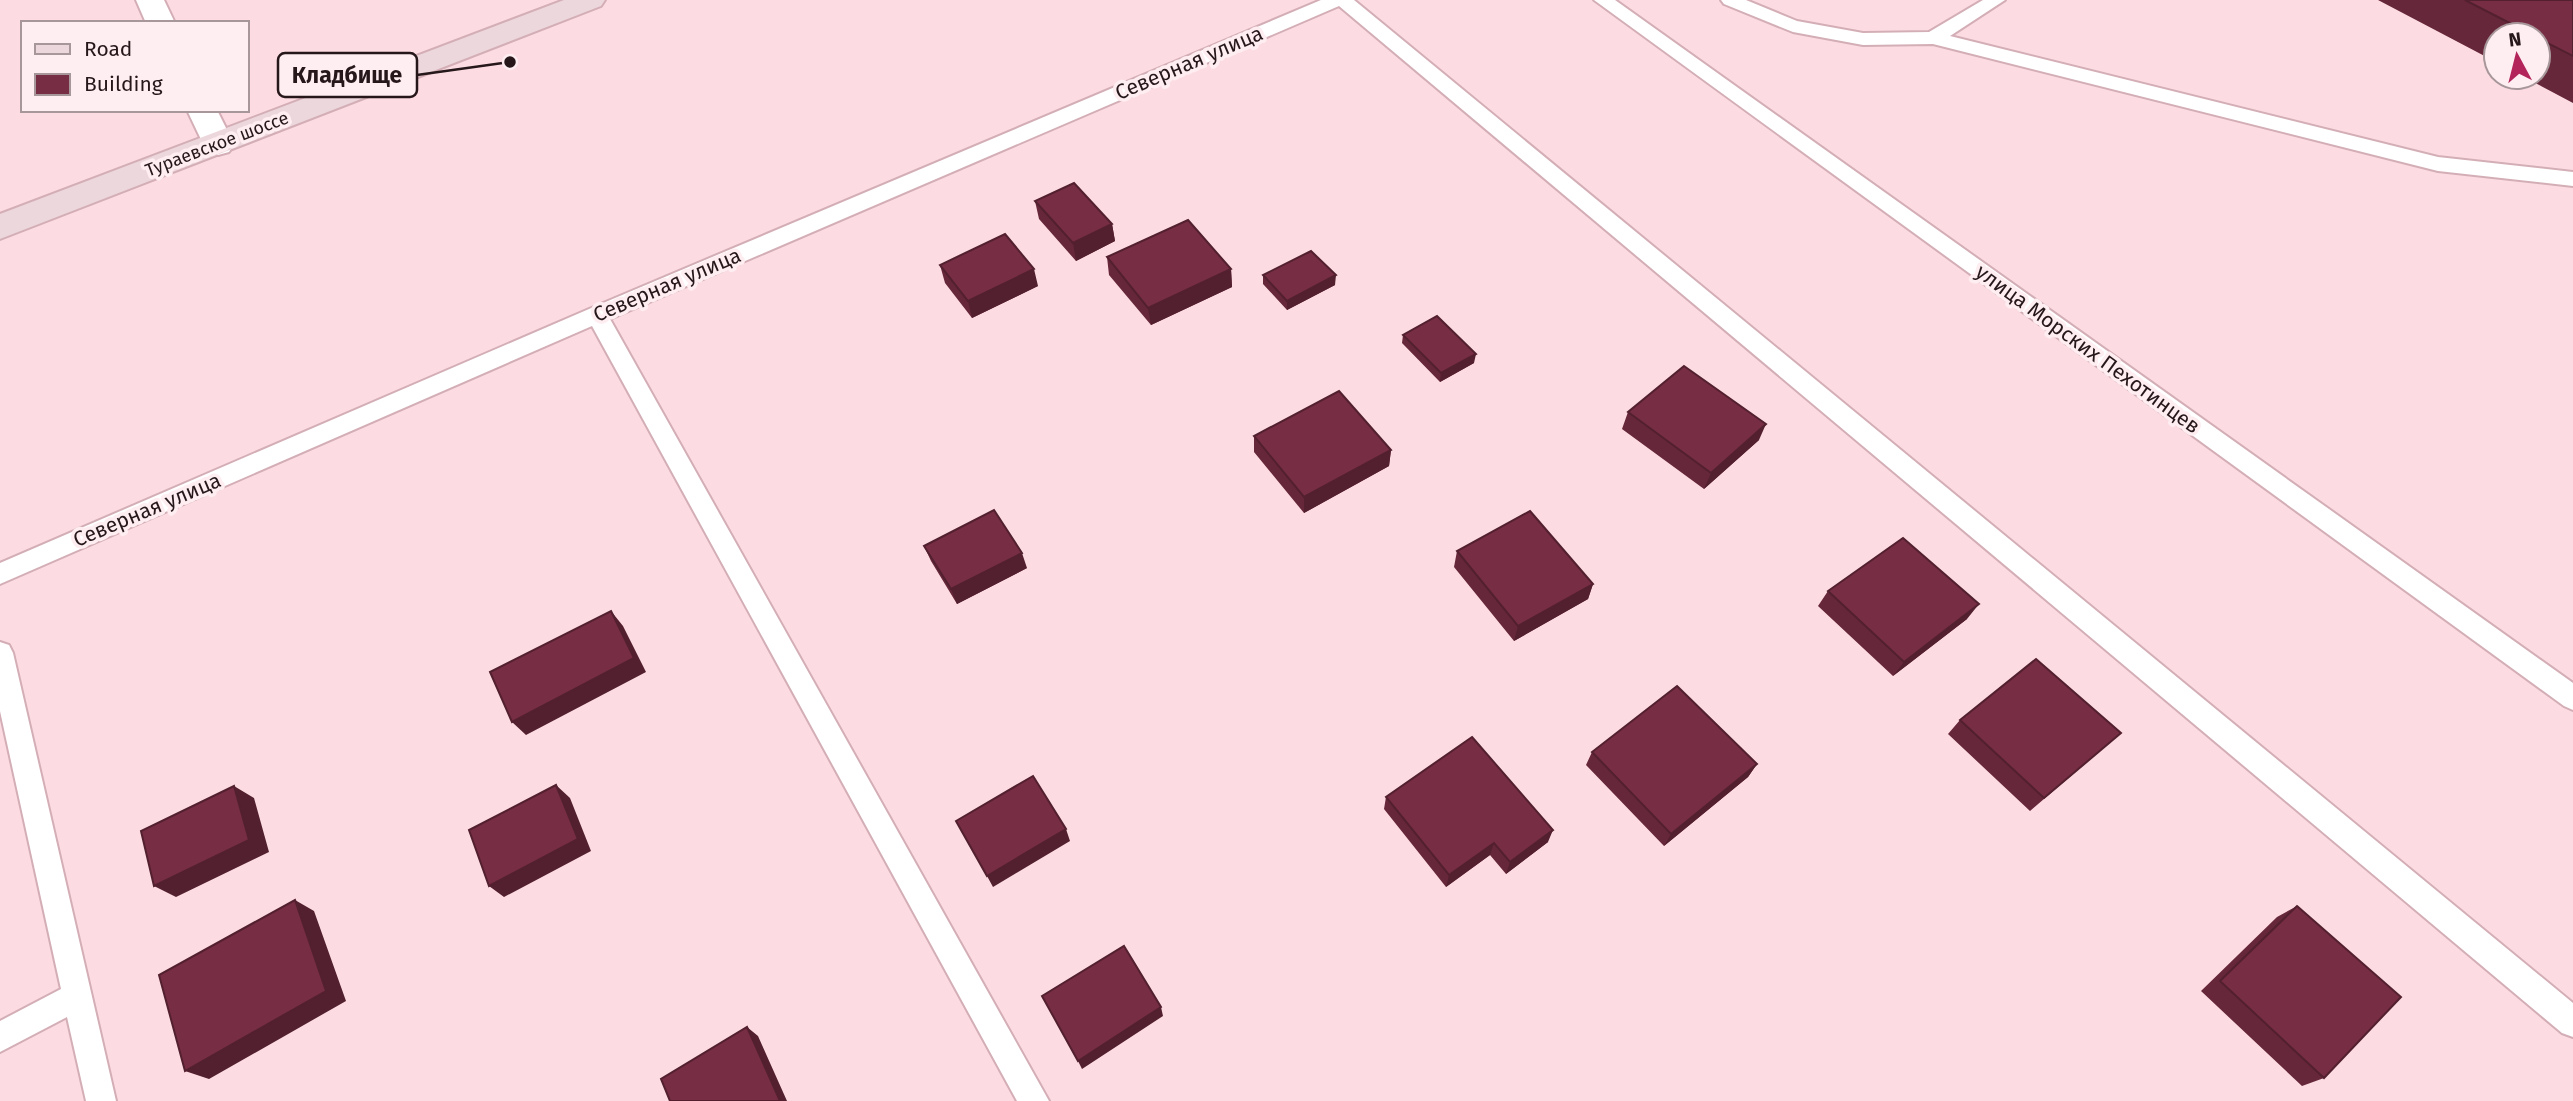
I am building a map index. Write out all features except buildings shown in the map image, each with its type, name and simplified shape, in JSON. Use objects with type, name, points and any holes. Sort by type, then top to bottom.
[{"type":"main road","name":"Тураевское шоссе","points":[[0,227],[591,0]]},
{"type":"street","points":[[150,0],[160,21]]},
{"type":"street","points":[[203,112],[218,144]]},
{"type":"lane","name":"Северная улица","points":[[0,574],[597,315],[1337,0]]},
{"type":"lane","points":[[1343,0],[2573,1022]]},
{"type":"lane","name":"улица Морских Пехотинцев","points":[[1603,0],[2573,698]]},
{"type":"lane","points":[[1730,0],[1794,26],[1863,39],[1933,38],[2438,164],[2573,179]]},
{"type":"lane","points":[[1933,38],[1996,0]]},
{"type":"lane","points":[[597,315],[1034,1101]]},
{"type":"lane","points":[[0,653],[101,1101]]},
{"type":"lane","points":[[0,1037],[77,996]]},
{"type":"place","name":"Кладбище","points":[[510,62]]}]
